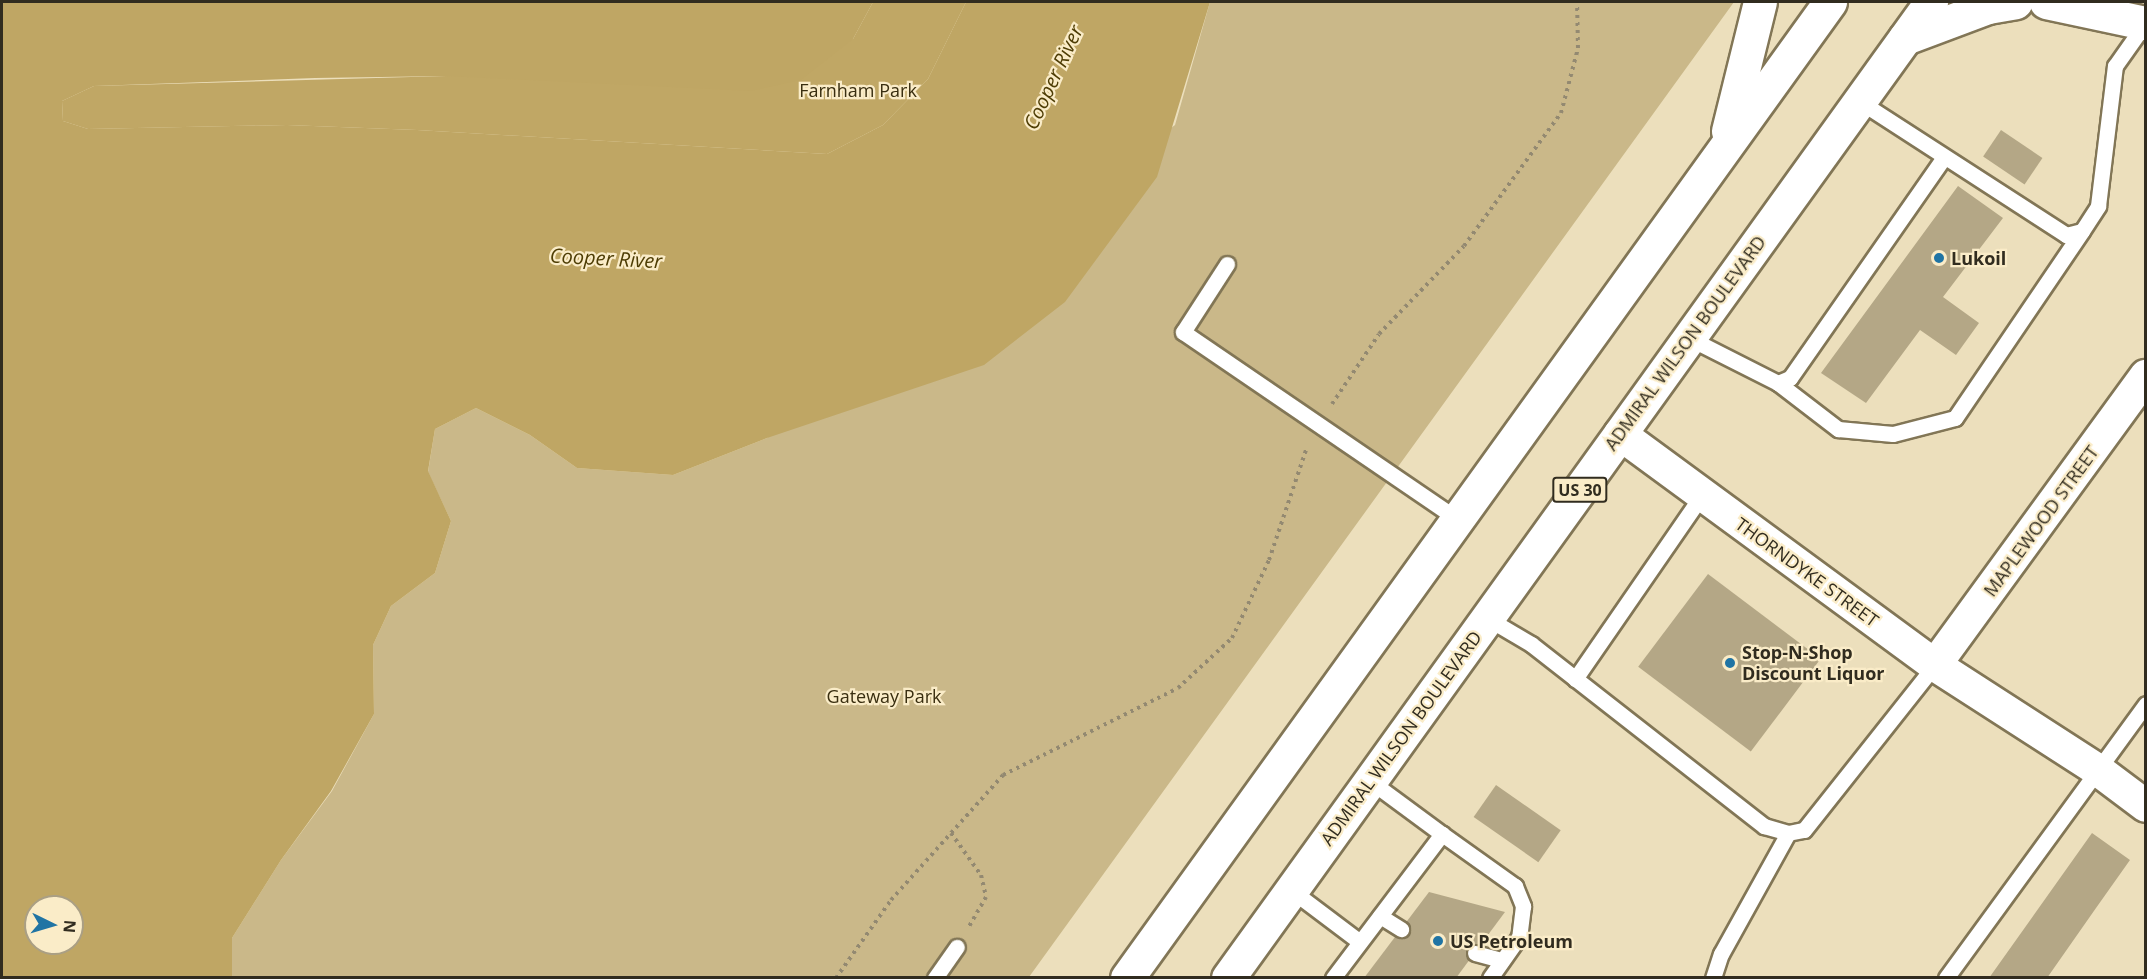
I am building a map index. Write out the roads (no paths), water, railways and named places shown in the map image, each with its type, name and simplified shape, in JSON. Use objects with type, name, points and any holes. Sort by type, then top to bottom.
[{"type":"highway","points":[[1722,150],[1760,2]]},
{"type":"highway","points":[[1127,978],[1830,2]]},
{"type":"highway","name":"ADMIRAL WILSON BOULEVARD","points":[[1228,978],[1931,2]]},
{"type":"highway","points":[[1905,38],[1988,7],[2016,2]]},
{"type":"highway","points":[[2046,2],[2145,23]]},
{"type":"highway","points":[[2134,2],[2145,23]]},
{"type":"street","name":"MAPLEWOOD STREET","points":[[1935,665],[2145,376]]},
{"type":"street","name":"THORNDYKE STREET","points":[[1620,434],[1935,665],[2098,770],[2145,806]]},
{"type":"lane","points":[[1689,338],[1778,383],[1838,429],[1893,434],[1955,418],[2098,206],[2115,66],[2145,23]]},
{"type":"lane","points":[[1859,101],[2066,235],[2082,231]]},
{"type":"lane","points":[[1778,383],[1790,378],[1944,157]]},
{"type":"lane","points":[[1227,264],[1183,332],[1457,519]]},
{"type":"lane","points":[[1575,679],[1702,495]]},
{"type":"lane","points":[[1487,618],[1531,644],[1764,826],[1788,833],[1804,830],[1935,665]]},
{"type":"lane","points":[[1946,978],[2145,704]]},
{"type":"lane","points":[[1370,781],[1515,886],[1523,906],[1520,937],[1490,978]]},
{"type":"lane","points":[[1713,978],[1721,954],[1788,833]]},
{"type":"lane","points":[[1333,978],[1442,834]]},
{"type":"lane","points":[[1291,890],[1360,942]]},
{"type":"lane","points":[[1380,916],[1401,929]]},
{"type":"lane","points":[[935,978],[957,947]]},
{"type":"lane","points":[[1475,953],[1503,960]]},
{"type":"water","name":"Cooper River","points":[[2,2],[873,2],[853,39],[801,80],[751,91],[446,76],[94,86],[62,101],[63,121],[88,129],[287,125],[417,130],[827,154],[883,125],[928,79],[966,2],[1210,2],[1157,177],[1065,302],[984,365],[767,438],[673,475],[577,468],[530,435],[476,408],[435,429],[428,471],[451,521],[435,573],[391,606],[373,645],[374,714],[331,791],[281,860],[232,938],[232,977],[2,978]]},
{"type":"place","name":"Lukoil","points":[[1939,258]]},
{"type":"place","name":"Stop-N-Shop Discount Liquor","points":[[1730,663]]},
{"type":"place","name":"US Petroleum","points":[[1438,941]]},
{"type":"park label","name":"Farnham Park","points":[[858,90]]},
{"type":"park label","name":"Gateway Park","points":[[884,696]]}]
